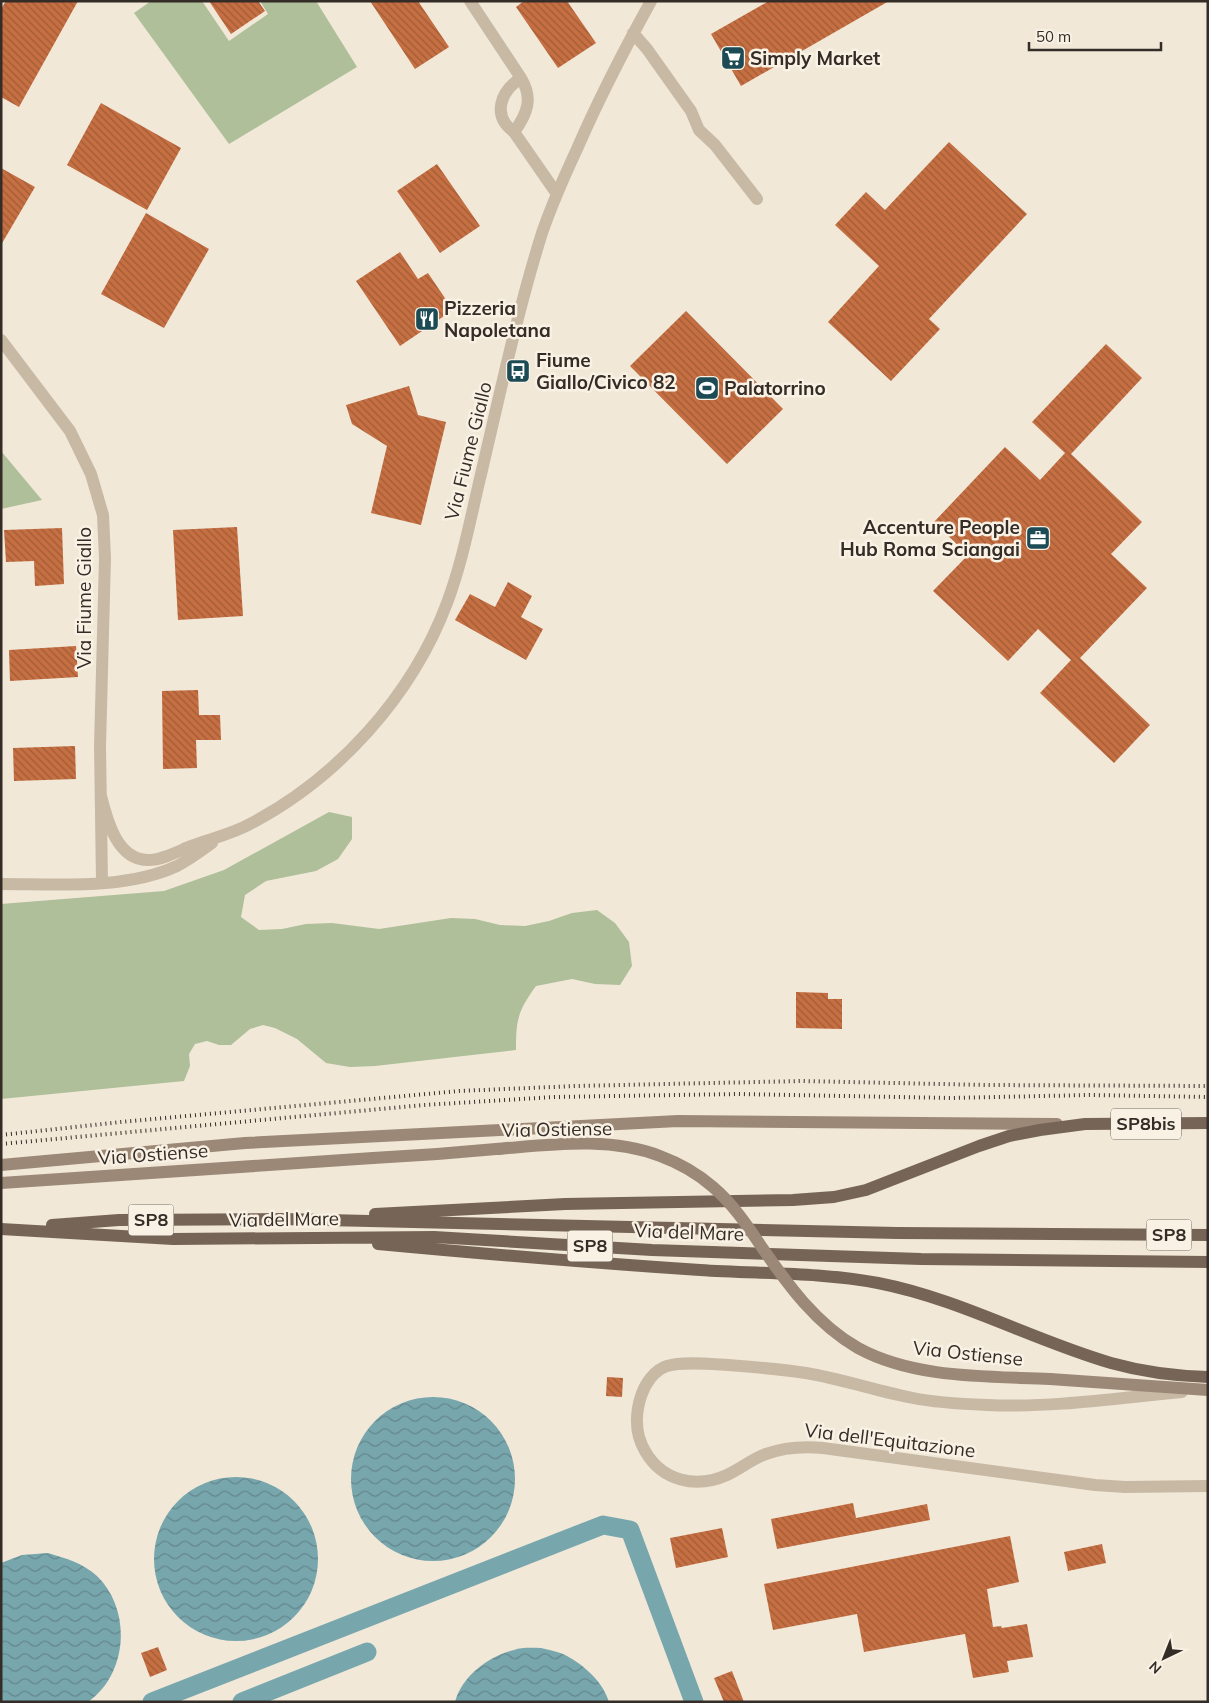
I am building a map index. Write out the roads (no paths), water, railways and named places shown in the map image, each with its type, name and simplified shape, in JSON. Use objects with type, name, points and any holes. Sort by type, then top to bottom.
[{"type":"main road","name":"Via Ostiense","points":[[1,1165],[245,1143],[678,1121],[1208,1123]]},
{"type":"main road","points":[[283,1219],[542,1205],[825,1198],[878,1186],[997,1140],[1032,1131],[1085,1124]]},
{"type":"main road","name":"Via Ostiense","points":[[1,1183],[574,1144],[611,1145],[648,1152],[682,1166],[713,1187],[748,1226],[805,1305],[830,1329],[858,1348],[888,1360],[924,1370],[971,1375],[1207,1385]]},
{"type":"main road","name":"Via del Mare","points":[[20,1229],[119,1220],[283,1219],[888,1232],[1208,1235]]},
{"type":"main road","name":"Via del Mare","points":[[1,1229],[173,1239],[452,1238],[652,1250],[921,1259],[1208,1262]]},
{"type":"main road","points":[[318,1238],[546,1259],[730,1272],[823,1276],[874,1283],[902,1288],[951,1303],[1113,1364],[1207,1385]]},
{"type":"street","points":[[470,1],[522,78],[527,89],[529,99],[526,110],[514,132]]},
{"type":"street","name":"Via Fiume Giallo","points":[[100,796],[113,835],[127,851],[138,858],[148,860],[163,857],[195,844],[223,836],[250,824],[285,803],[337,762],[373,726],[391,703],[414,669],[447,604],[464,546],[524,299],[542,235],[557,194],[599,98],[651,1]]},
{"type":"street","points":[[633,33],[647,49],[691,111],[699,130],[715,145],[757,199]]},
{"type":"street","points":[[522,78],[508,90],[501,103],[502,118],[506,125],[514,132],[557,194]]},
{"type":"street","name":"Via Fiume Giallo","points":[[1,340],[70,431],[88,466],[100,502],[105,558],[100,746],[102,882]]},
{"type":"street","name":"Via Fiume Giallo","points":[[1,884],[61,884],[136,878],[165,870],[186,861],[223,836]]},
{"type":"street","name":"Via dell'Equitazione","points":[[1207,1385],[1064,1403],[989,1405],[912,1398],[807,1373],[721,1364],[686,1364],[666,1366],[651,1378],[646,1385],[636,1419],[637,1429],[648,1456],[662,1471],[689,1482],[717,1479],[764,1454],[782,1449],[802,1447],[1095,1485],[1125,1487],[1208,1486]]},
{"type":"water","points":[[433,1397],[464,1403],[491,1421],[509,1448],[515,1479],[509,1510],[491,1537],[464,1555],[433,1561],[402,1555],[375,1537],[357,1510],[351,1479],[357,1448],[375,1421],[402,1403]]},
{"type":"water","points":[[236,1477],[267,1483],[294,1501],[312,1528],[318,1559],[312,1590],[294,1617],[267,1635],[236,1641],[205,1635],[178,1617],[160,1590],[154,1559],[160,1528],[178,1501],[205,1483]]},
{"type":"water","points":[[48,1553],[80,1564],[97,1576],[108,1590],[116,1606],[120,1623],[121,1641],[118,1659],[111,1675],[101,1690],[88,1702],[1,1702],[1,1563],[22,1555]]},
{"type":"water","points":[[541,1648],[554,1651],[574,1660],[598,1681],[609,1702],[455,1702],[470,1676],[486,1662],[517,1649]]},
{"type":"waterway","points":[[152,1702],[603,1525],[630,1530],[694,1702]]},
{"type":"waterway","points":[[242,1702],[367,1652]]},
{"type":"railway","points":[[1,1135],[459,1091],[576,1086],[802,1081],[986,1085],[1208,1086]]},
{"type":"railway","points":[[1,1144],[424,1105],[554,1097],[738,1094],[951,1098],[1089,1095],[1208,1097]]},
{"type":"place","name":"Simply Market","points":[[733,58]]},
{"type":"place","name":"Pizzeria Napoletana","points":[[427,319]]},
{"type":"place","name":"Fiume Giallo/Civico 82","points":[[518,371]]},
{"type":"place","name":"Palatorrino","points":[[707,388]]},
{"type":"place","name":"Accenture People Hub Roma Sciangai","points":[[1038,538]]}]
